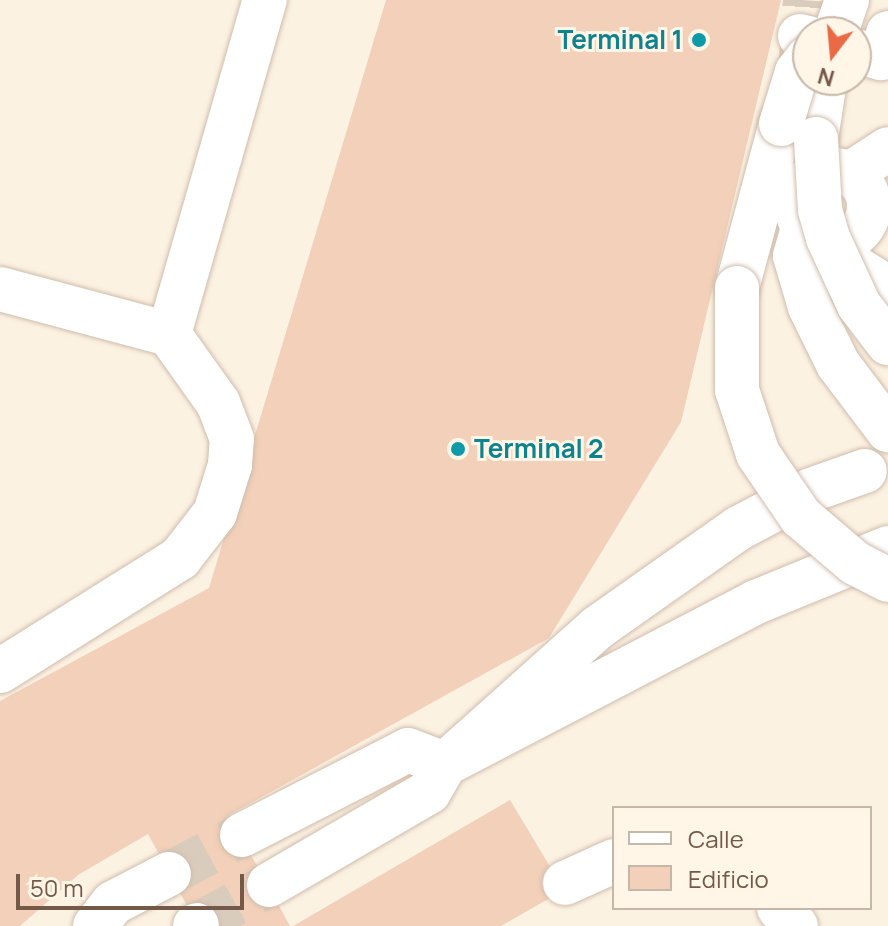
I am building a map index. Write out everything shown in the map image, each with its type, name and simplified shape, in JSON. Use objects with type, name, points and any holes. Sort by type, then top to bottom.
[{"type":"street","points":[[169,334],[265,0]]},
{"type":"street","points":[[872,54],[881,58],[888,33]]},
{"type":"street","points":[[792,90],[737,288],[737,390],[758,454],[777,488],[823,539],[888,580]]},
{"type":"street","points":[[821,96],[816,121],[820,210],[843,274],[888,343]]},
{"type":"street","points":[[888,149],[850,174],[816,173],[801,189],[796,208],[818,235],[848,263],[888,288]]},
{"type":"street","points":[[850,174],[863,185],[878,225],[854,236],[818,235],[795,256],[810,307],[838,364],[888,430]]},
{"type":"street","points":[[0,289],[169,334],[218,403],[232,439],[230,465],[215,513],[180,558],[0,671]]},
{"type":"street","points":[[269,885],[429,792],[445,764],[597,628],[739,528],[811,490],[865,471]]},
{"type":"street","points":[[242,835],[408,750],[445,764],[756,602],[888,548]]},
{"type":"street","points":[[565,883],[612,862]]},
{"type":"street","points":[[95,926],[113,903],[169,874]]},
{"type":"street","points":[[781,910],[796,926]]},
{"type":"building","name":"Terminal 2","points":[[386,0],[781,0],[681,422],[549,638],[229,815],[290,926],[198,926],[148,834],[78,875],[20,926],[0,926],[0,701],[209,588]]},
{"type":"building","points":[[510,800],[564,890],[501,926],[293,926]]},
{"type":"tunnel","points":[[804,16],[805,0]]},
{"type":"tunnel","points":[[169,874],[242,835]]},
{"type":"tunnel","points":[[197,925],[269,885]]},
{"type":"place","name":"Terminal 1","points":[[699,40]]},
{"type":"place","name":"Terminal 2","points":[[458,449]]}]
